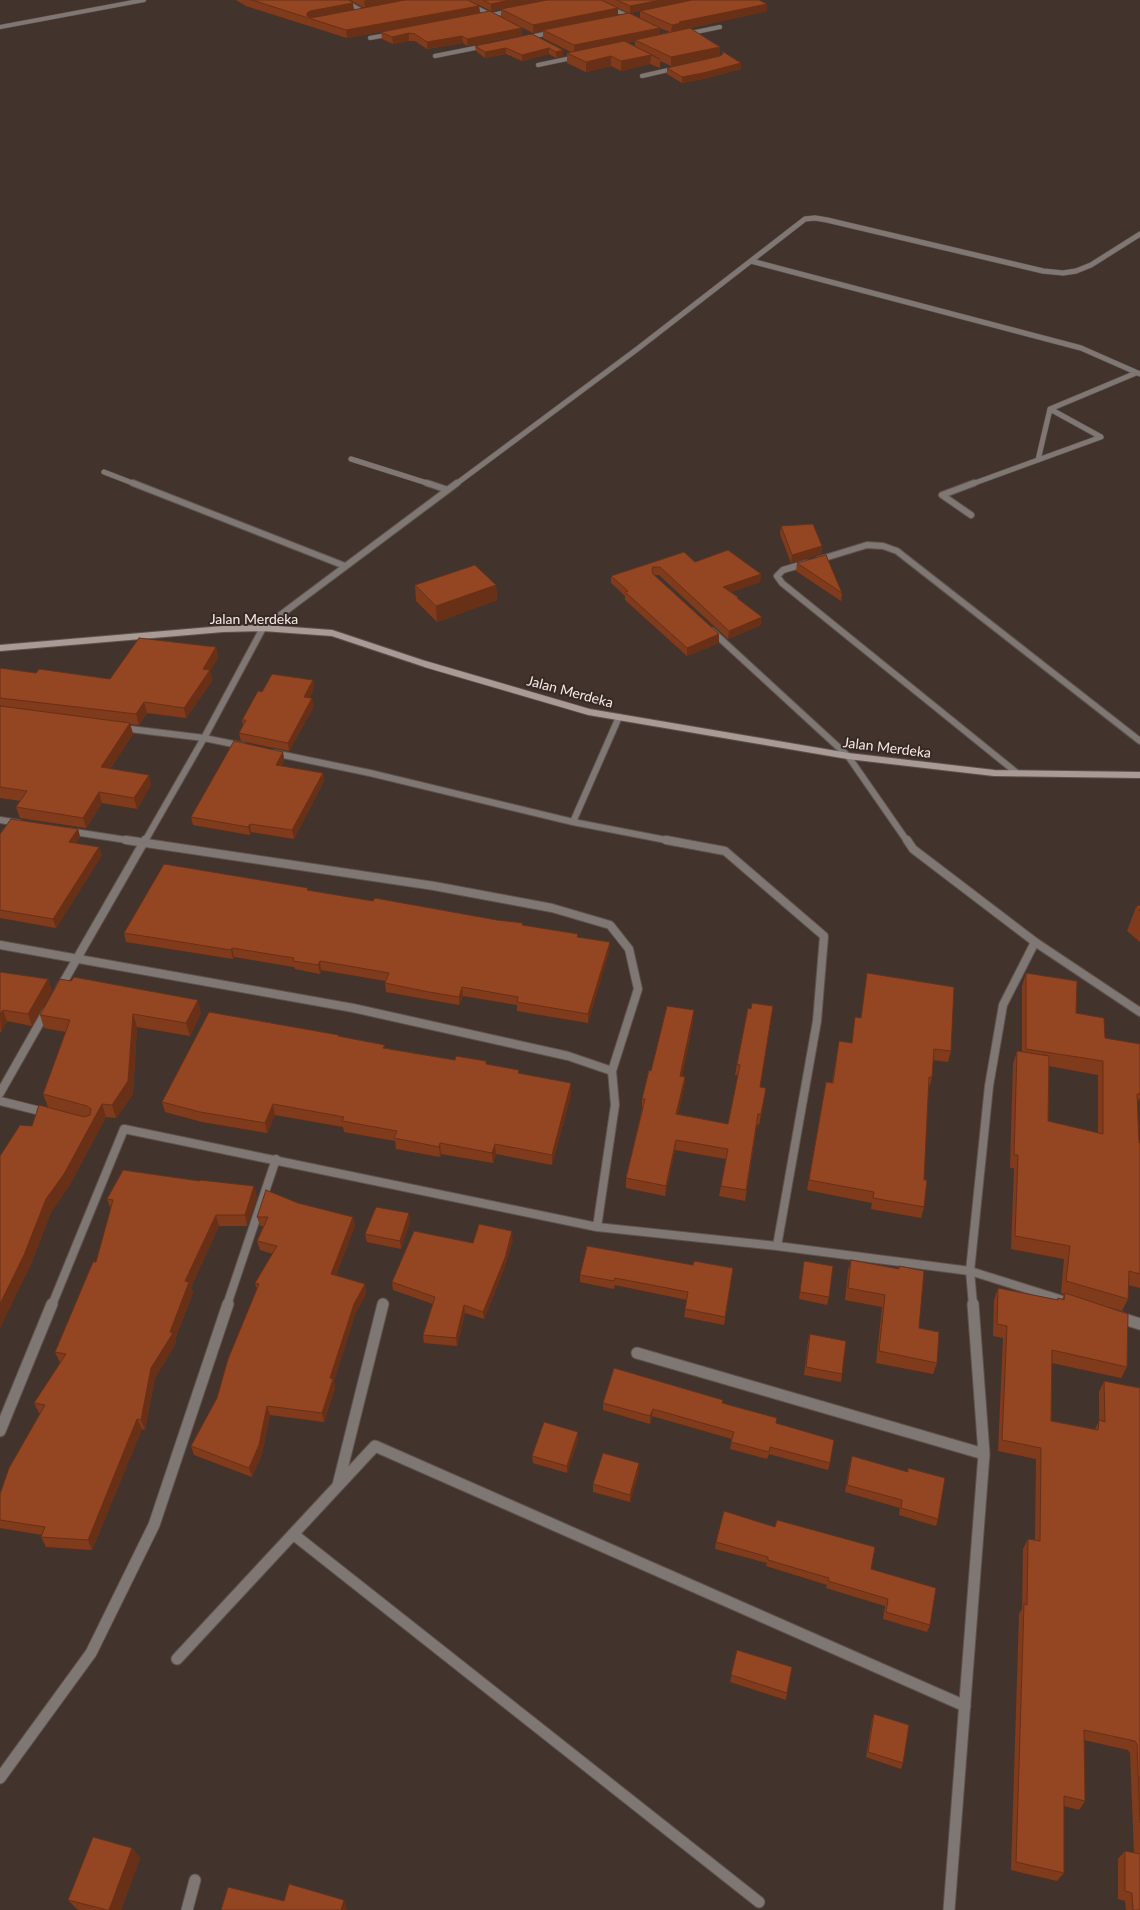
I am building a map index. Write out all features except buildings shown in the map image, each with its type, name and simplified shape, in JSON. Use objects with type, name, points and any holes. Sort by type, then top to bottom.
[{"type":"street","points":[[0,27],[48,16],[144,0]]},
{"type":"street","points":[[343,0],[364,12]]},
{"type":"street","points":[[461,0],[498,19]]},
{"type":"street","points":[[593,0],[636,20]]},
{"type":"street","points":[[483,16],[519,10]]},
{"type":"street","points":[[356,13],[371,11]]},
{"type":"street","points":[[622,18],[636,16]]},
{"type":"street","points":[[678,36],[720,27]]},
{"type":"street","points":[[370,38],[401,32]]},
{"type":"street","points":[[524,38],[554,32]]},
{"type":"street","points":[[525,33],[539,40]]},
{"type":"street","points":[[435,56],[487,45]]},
{"type":"street","points":[[566,54],[573,57]]},
{"type":"street","points":[[538,65],[580,56]]},
{"type":"street","points":[[664,66],[671,70]]},
{"type":"street","points":[[642,76],[685,67]]},
{"type":"street","points":[[0,1093],[204,738],[262,628],[636,350],[805,219],[816,218],[1043,271],[1063,273],[1076,271],[1091,265],[1140,234]]},
{"type":"street","points":[[751,261],[1081,348],[1138,373]]},
{"type":"street","points":[[1050,409],[1138,373]]},
{"type":"street","points":[[971,515],[942,494],[1101,437],[1050,409]]},
{"type":"street","points":[[1038,460],[1050,409]]},
{"type":"street","points":[[351,459],[448,490]]},
{"type":"street","points":[[104,472],[345,566]]},
{"type":"street","points":[[1017,773],[782,583],[777,576],[782,570],[867,545],[883,546],[897,551],[1140,742]]},
{"type":"street","points":[[708,627],[848,756],[913,849],[1035,942],[1140,1012]]},
{"type":"street","name":"Jalan Merdeka","points":[[0,648],[223,629],[262,628],[332,633],[425,664],[589,712],[848,756],[994,773],[1140,775]]},
{"type":"street","points":[[573,822],[619,717]]},
{"type":"street","points":[[118,727],[204,738],[251,748]]},
{"type":"street","points":[[267,751],[370,773],[573,822],[725,851],[824,936],[817,1021],[777,1246]]},
{"type":"street","points":[[0,820],[30,825]]},
{"type":"street","points":[[61,830],[434,886],[552,908],[610,925],[629,949],[638,989],[612,1071],[615,1105],[597,1227]]},
{"type":"street","points":[[949,1910],[984,1454],[970,1271],[989,1086],[1003,1005],[1035,942]]},
{"type":"street","points":[[0,945],[353,1008],[568,1056],[612,1071]]},
{"type":"street","points":[[0,1101],[60,1116]]},
{"type":"street","points":[[0,1431],[124,1129],[276,1159],[597,1227],[777,1246],[970,1271],[1081,1306]]},
{"type":"street","points":[[0,1778],[91,1653],[154,1525],[276,1159]]},
{"type":"street","points":[[338,1486],[383,1303]]},
{"type":"street","points":[[1110,1315],[1140,1324]]},
{"type":"street","points":[[637,1354],[984,1454]]},
{"type":"street","points":[[177,1659],[375,1446],[964,1706]]},
{"type":"street","points":[[293,1534],[759,1902]]},
{"type":"street","points":[[187,1910],[195,1880]]}]
